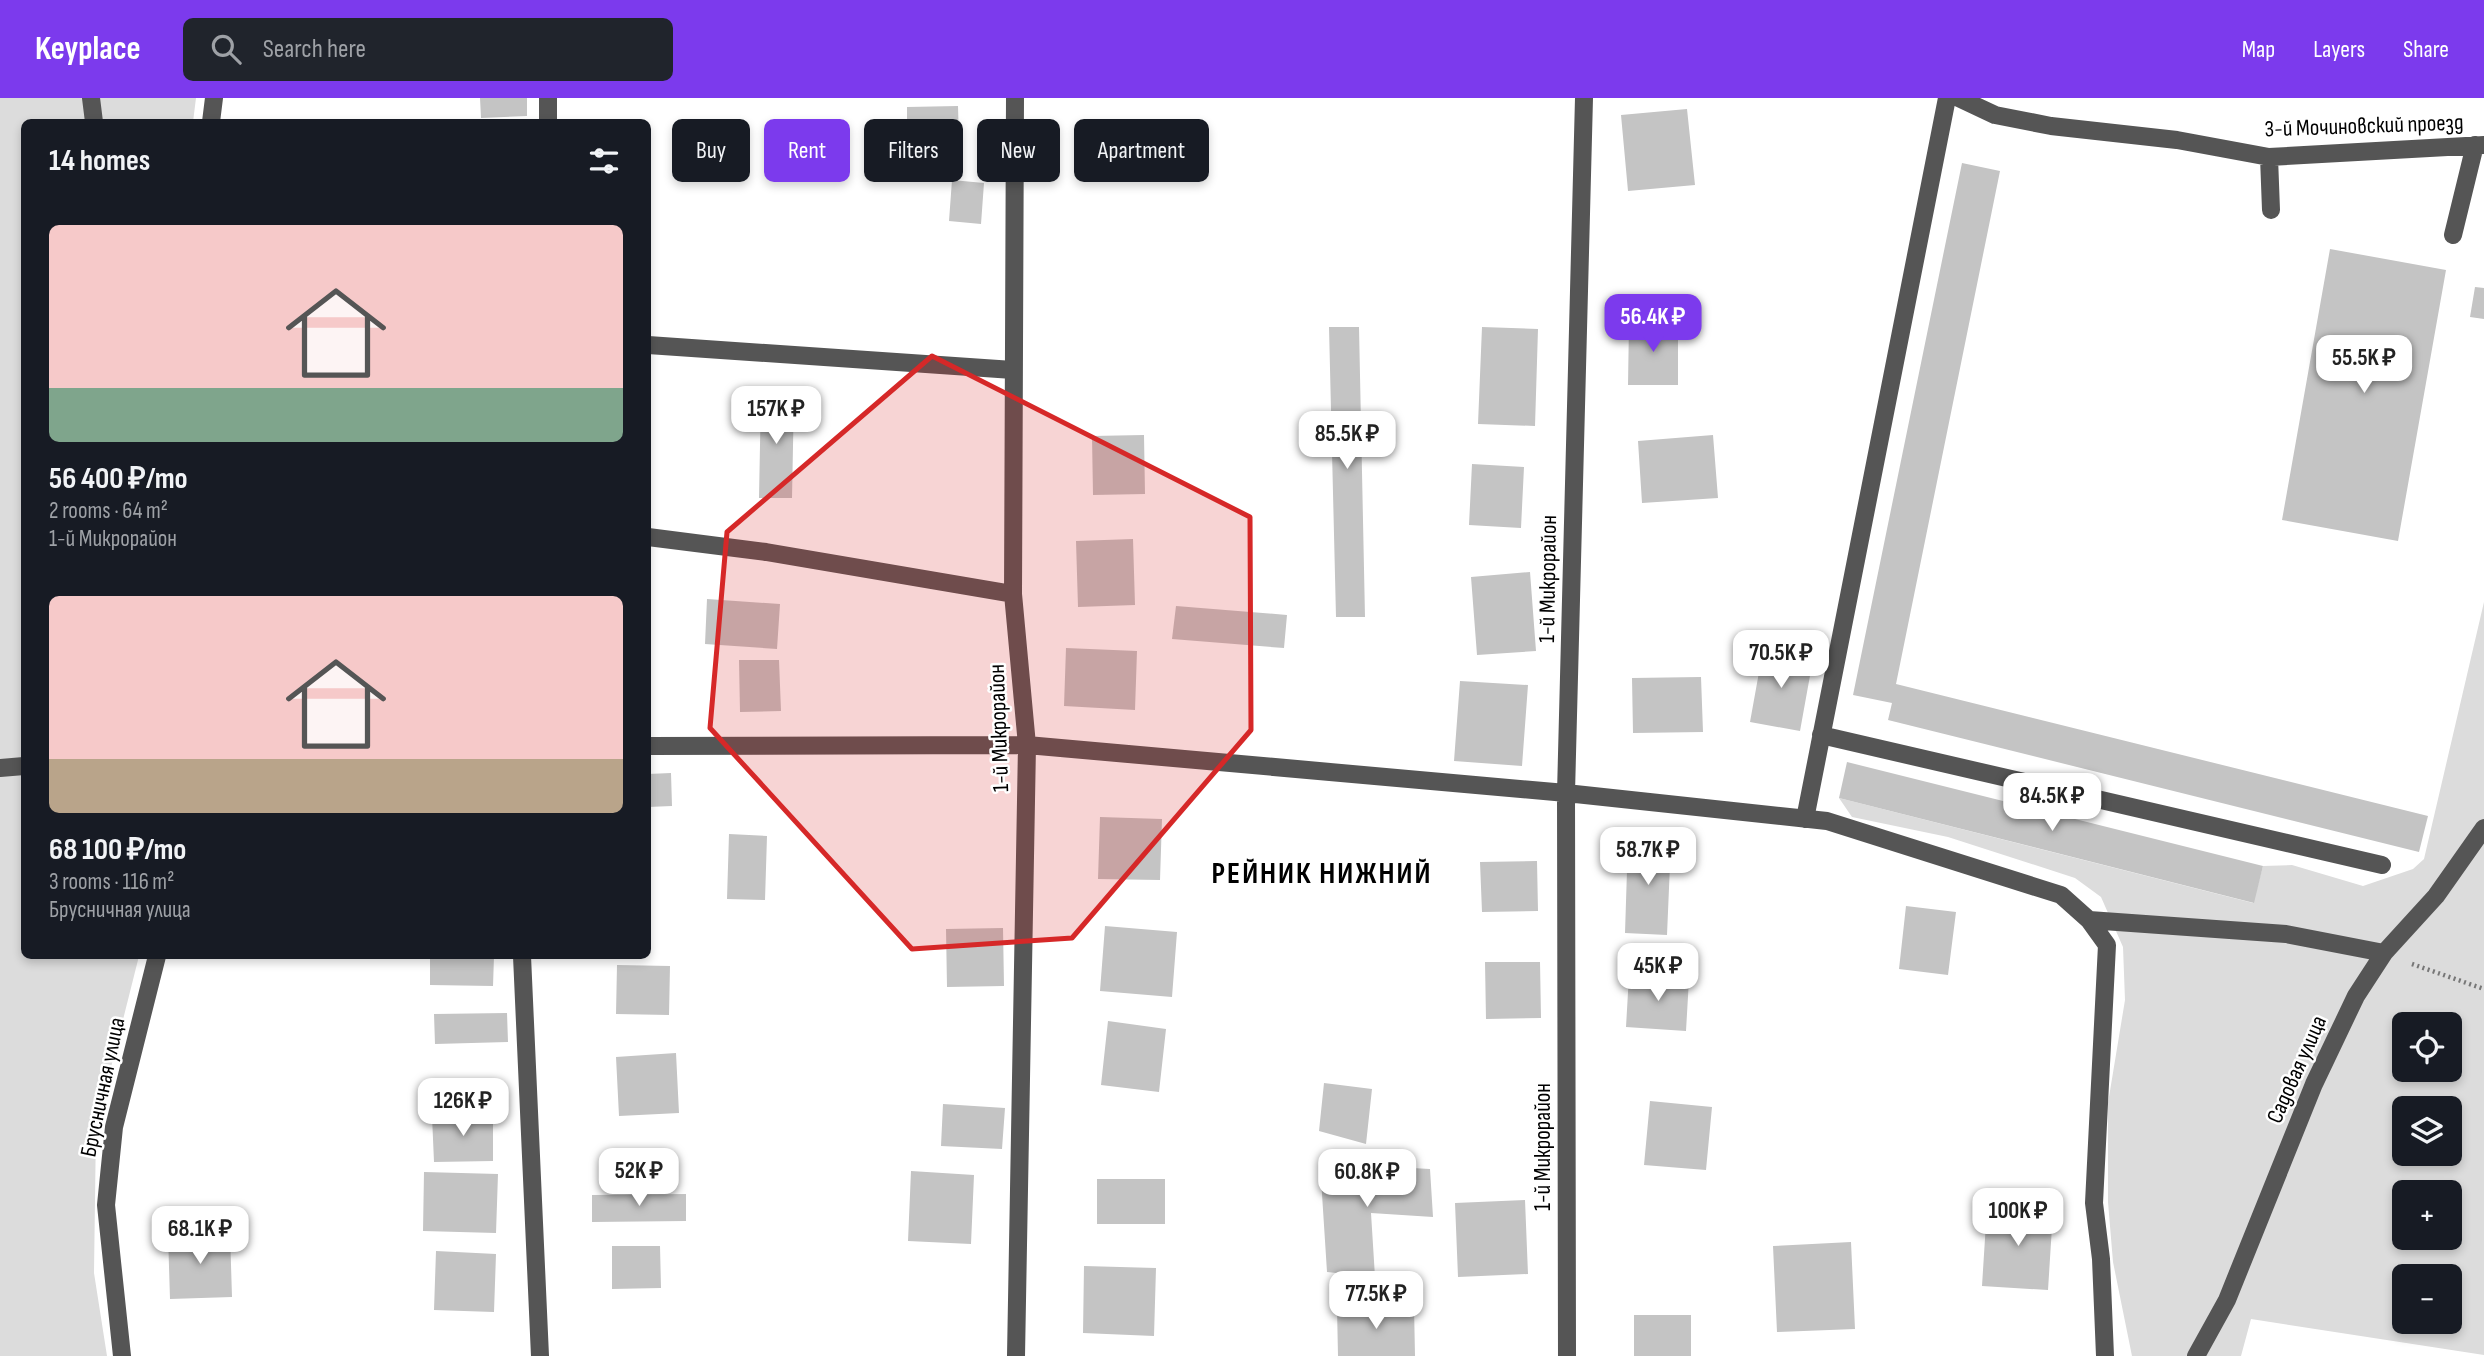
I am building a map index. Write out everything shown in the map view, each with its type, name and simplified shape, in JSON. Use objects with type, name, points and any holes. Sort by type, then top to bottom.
[{"type":"street","points":[[91,98],[94,119]]},
{"type":"street","points":[[211,119],[214,98]]},
{"type":"street","points":[[548,98],[548,119]]},
{"type":"street","name":"1-й Микрорайон","points":[[1015,98],[1013,594],[1027,745],[1016,1356]]},
{"type":"street","name":"1-й Микрорайон","points":[[1567,1356],[1566,793],[1584,98]]},
{"type":"street","points":[[1805,819],[1947,98]]},
{"type":"street","name":"3-й Мочиновский проезд","points":[[1959,98],[1995,115],[2051,127],[2177,140],[2269,157],[2480,145]]},
{"type":"street","points":[[2453,235],[2480,145]]},
{"type":"street","points":[[2269,157],[2272,210]]},
{"type":"street","points":[[651,345],[1013,370]]},
{"type":"street","points":[[651,537],[766,552],[1013,594]]},
{"type":"street","points":[[1821,735],[2382,865]]},
{"type":"street","points":[[651,746],[1027,745],[1566,793],[1827,821],[2061,895],[2090,920],[2106,945],[2094,1203],[2101,1259],[2105,1356]]},
{"type":"street","points":[[0,768],[21,766]]},
{"type":"street","name":"Садовая улица","points":[[2196,1356],[2227,1300],[2314,1084],[2356,996],[2384,953],[2436,896],[2484,828]]},
{"type":"street","points":[[2090,920],[2286,934],[2384,953]]},
{"type":"street","name":"Брусничная улица","points":[[122,1356],[106,1205],[114,1127],[157,959]]},
{"type":"street","points":[[522,959],[540,1356]]},
{"type":"path","points":[[2384,953],[2484,989]]},
{"type":"highlighted area","points":[[932,356],[1250,517],[1251,730],[1072,938],[912,949],[710,728],[727,532]]},
{"type":"shaded area","points":[[0,98],[196,98],[193,119],[21,119],[21,959],[138,959],[96,1127],[94,1273],[107,1356],[0,1356]]},
{"type":"shaded area","points":[[2484,602],[2484,1355],[2251,1319],[2241,1356],[2132,1356],[2113,1262],[2108,1202],[2108,1103],[2125,1000],[2123,947],[2101,897],[2075,878],[1948,837],[1852,817],[1839,798],[2253,903],[2263,866],[2292,865],[2363,886],[2413,869],[2424,859]]},
{"type":"building","points":[[480,98],[527,98],[527,116],[481,118]]},
{"type":"building","points":[[958,106],[958,119],[907,119],[907,107]]},
{"type":"building","points":[[1687,109],[1695,185],[1628,191],[1621,115]]},
{"type":"building","points":[[1962,163],[2000,171],[1896,684],[2428,816],[2419,852],[1888,720],[1892,703],[1853,695]]},
{"type":"building","points":[[952,182],[984,183],[981,224],[949,221]]},
{"type":"building","points":[[2330,249],[2446,270],[2398,541],[2282,520]]},
{"type":"building","points":[[2475,287],[2484,288],[2484,319],[2470,317]]},
{"type":"building","points":[[1678,322],[1678,385],[1628,385],[1629,323]]},
{"type":"building","points":[[1329,327],[1359,327],[1365,617],[1336,617]]},
{"type":"building","points":[[1482,327],[1538,329],[1535,426],[1478,424]]},
{"type":"building","points":[[761,393],[794,394],[792,498],[759,498]]},
{"type":"building","points":[[1144,435],[1145,494],[1093,495],[1092,436]]},
{"type":"building","points":[[1713,435],[1718,498],[1642,503],[1638,441]]},
{"type":"building","points":[[1472,464],[1524,467],[1521,528],[1469,525]]},
{"type":"building","points":[[1133,539],[1135,605],[1078,607],[1076,541]]},
{"type":"building","points":[[1530,572],[1536,651],[1477,655],[1471,577]]},
{"type":"building","points":[[707,599],[780,604],[777,649],[705,644]]},
{"type":"building","points":[[1176,606],[1287,615],[1284,648],[1172,639]]},
{"type":"building","points":[[1066,648],[1137,651],[1135,710],[1064,706]]},
{"type":"building","points":[[1763,650],[1813,659],[1800,731],[1750,722]]},
{"type":"building","points":[[739,660],[779,660],[781,711],[740,712]]},
{"type":"building","points":[[1701,677],[1703,732],[1633,733],[1632,678]]},
{"type":"building","points":[[1460,681],[1528,685],[1522,766],[1454,761]]},
{"type":"building","points":[[1847,762],[2263,866],[2254,903],[1839,798]]},
{"type":"building","points":[[671,773],[672,806],[651,807],[651,774]]},
{"type":"building","points":[[1100,817],[1162,819],[1160,880],[1098,879]]},
{"type":"building","points":[[729,834],[767,836],[765,900],[727,899]]},
{"type":"building","points":[[1628,839],[1671,841],[1667,935],[1625,933]]},
{"type":"building","points":[[1537,861],[1538,911],[1482,912],[1480,862]]},
{"type":"building","points":[[1906,906],[1956,912],[1948,975],[1899,969]]},
{"type":"building","points":[[1105,926],[1177,932],[1172,997],[1100,991]]},
{"type":"building","points":[[1003,928],[1004,986],[947,987],[946,929]]},
{"type":"building","points":[[430,959],[494,959],[493,986],[430,985]]},
{"type":"building","points":[[1485,962],[1540,962],[1541,1018],[1486,1019]]},
{"type":"building","points":[[617,965],[670,966],[669,1015],[616,1014]]},
{"type":"building","points":[[1629,975],[1689,979],[1686,1031],[1626,1027]]},
{"type":"building","points":[[507,1013],[508,1042],[435,1044],[434,1014]]},
{"type":"building","points":[[1108,1021],[1166,1029],[1159,1092],[1101,1085]]},
{"type":"building","points":[[676,1053],[679,1113],[619,1116],[616,1057]]},
{"type":"building","points":[[1324,1083],[1372,1089],[1366,1144],[1319,1131]]},
{"type":"building","points":[[1650,1101],[1712,1107],[1706,1170],[1644,1165]]},
{"type":"building","points":[[943,1104],[1005,1108],[1002,1149],[941,1146]]},
{"type":"building","points":[[493,1115],[493,1161],[434,1162],[432,1116]]},
{"type":"building","points":[[1320,1163],[1430,1169],[1433,1217],[1371,1213],[1375,1277],[1327,1272]]},
{"type":"building","points":[[911,1171],[974,1175],[971,1244],[908,1241]]},
{"type":"building","points":[[424,1172],[498,1174],[496,1233],[423,1231]]},
{"type":"building","points":[[1097,1179],[1165,1179],[1165,1224],[1097,1224]]},
{"type":"building","points":[[686,1194],[686,1221],[592,1222],[592,1195]]},
{"type":"building","points":[[1525,1200],[1528,1274],[1458,1277],[1455,1203]]},
{"type":"building","points":[[1987,1207],[2053,1211],[2048,1290],[1982,1286]]},
{"type":"building","points":[[230,1232],[232,1297],[170,1299],[168,1234]]},
{"type":"building","points":[[1851,1242],[1855,1329],[1777,1332],[1773,1246]]},
{"type":"building","points":[[612,1246],[660,1246],[661,1288],[612,1289]]},
{"type":"building","points":[[436,1251],[496,1254],[494,1312],[434,1310]]},
{"type":"building","points":[[1084,1266],[1156,1268],[1154,1336],[1083,1333]]},
{"type":"building","points":[[1414,1306],[1415,1356],[1338,1356],[1337,1308]]},
{"type":"building","points":[[1634,1315],[1691,1315],[1691,1356],[1634,1356]]},
{"type":"district","name":"РЕЙНИК НИЖНИЙ","points":[[1322,873]]}]
